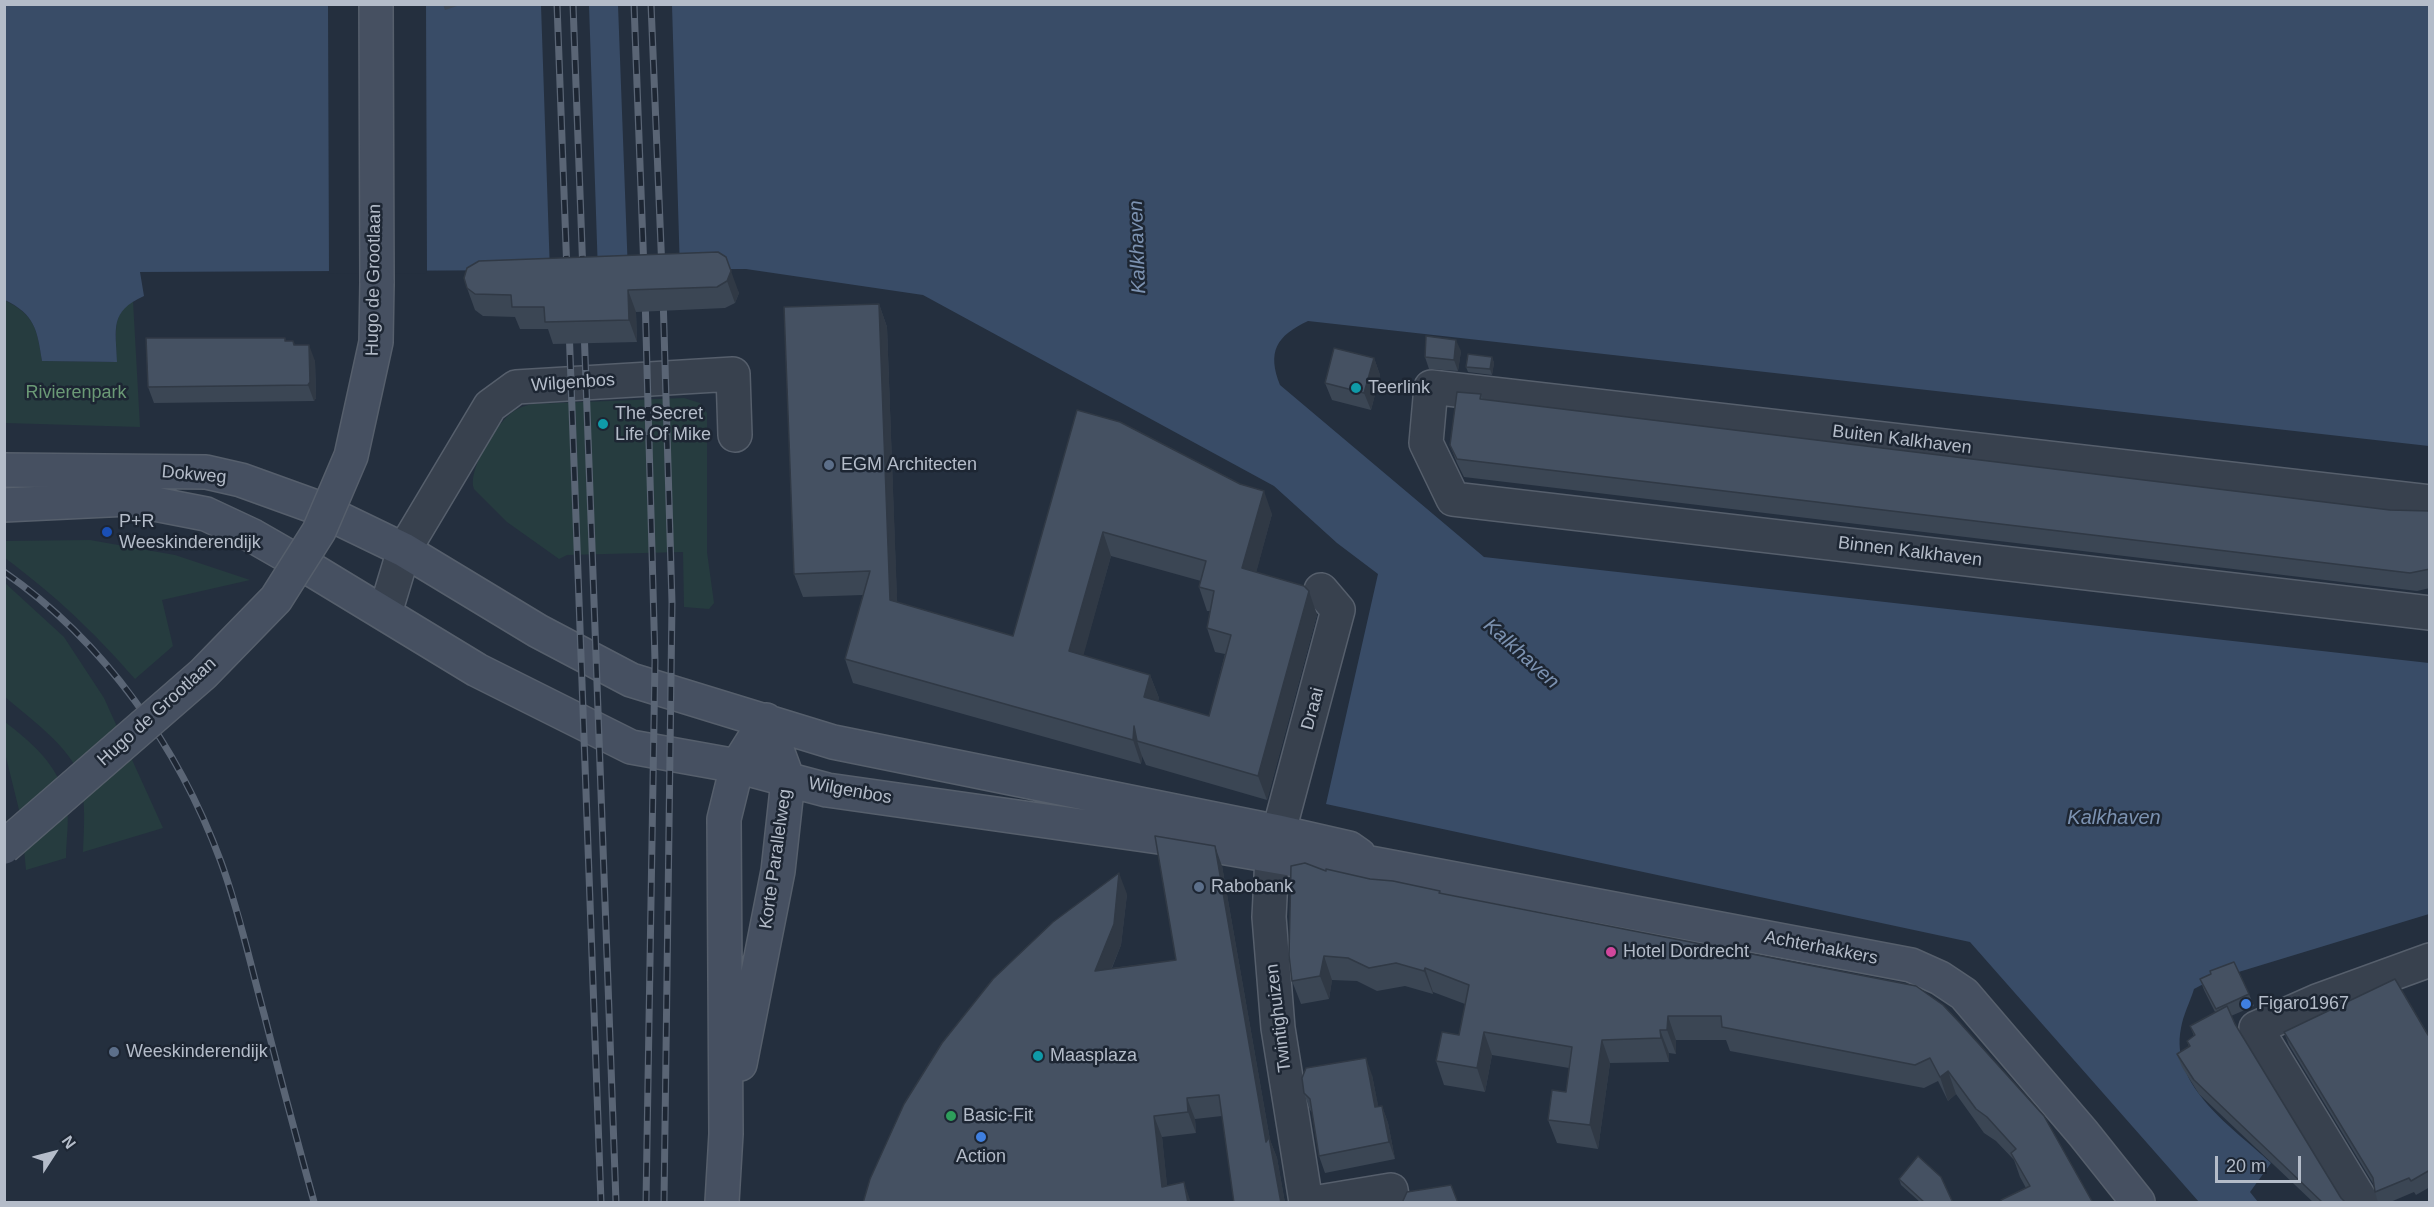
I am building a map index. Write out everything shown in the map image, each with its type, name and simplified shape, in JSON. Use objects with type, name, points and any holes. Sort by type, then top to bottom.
[{"type":"main road","name":"Hugo de Grootlaan","points":[[4,847],[203,674],[276,599],[319,531],[351,456],[376,342],[376,4]]},
{"type":"main road","name":"Dokweg","points":[[4,470],[206,472],[241,480],[313,506],[404,550]]},
{"type":"main road","name":"Dokweg","points":[[4,505],[129,499],[167,504],[206,514],[253,536],[385,613]]},
{"type":"main road","points":[[404,550],[538,631],[632,680],[833,742],[1275,844]]},
{"type":"main road","name":"Wilgenbos","points":[[385,613],[477,670],[631,747],[736,766],[827,790],[1180,840],[1275,844]]},
{"type":"main road","name":"Korte Parallelweg","points":[[722,1203],[726,1134],[724,819],[736,766],[766,720]]},
{"type":"main road","name":"Korte Parallelweg","points":[[726,1134],[778,871],[788,780],[766,720]]},
{"type":"main road","name":"Achterhakkers","points":[[1275,844],[1349,848],[1370,863],[1911,965],[1940,978],[1970,1000],[2083,1133],[2138,1203]]},
{"type":"street","name":"Wilgenbos","points":[[385,613],[404,550],[490,406],[516,387],[733,374],[735,435]]},
{"type":"street","name":"Buiten Kalkhaven","points":[[1426,443],[1431,387],[2430,502]]},
{"type":"street","name":"Binnen Kalkhaven","points":[[1426,443],[1454,500],[2430,613]]},
{"type":"street","name":"Draai","points":[[1275,844],[1291,793],[1338,610],[1321,590]]},
{"type":"street","name":"Twintighuizen","points":[[1275,844],[1269,918],[1278,1028],[1306,1203]]},
{"type":"street","points":[[2362,1203],[2256,1028],[2430,960]]},
{"type":"street","points":[[1318,1203],[1391,1190],[1393,1203]]},
{"type":"green space","name":"Rivierenpark","points":[[4,300],[22,311],[33,324],[42,361],[116,362],[118,320],[125,306],[133,301],[140,427],[5,423]]},
{"type":"green space","points":[[684,398],[700,403],[707,413],[707,552],[714,603],[709,609],[684,607],[683,552],[567,555],[559,559],[507,522],[474,489],[474,472],[489,440],[502,422],[519,408],[533,404]]},
{"type":"green space","points":[[90,540],[175,555],[250,580],[162,600],[173,646],[135,679],[73,615],[5,558],[5,541]]},
{"type":"green space","points":[[4,582],[64,637],[104,698],[163,828],[83,852],[83,796],[76,767],[48,733],[5,697]]},
{"type":"green space","points":[[4,721],[34,746],[51,766],[66,801],[68,822],[66,858],[26,870],[21,818],[5,753]]},
{"type":"water","name":"Kalkhaven","points":[[4,5],[2429,5],[2429,446],[1308,321],[1282,339],[1277,346],[1274,363],[1280,385],[1484,557],[2429,663],[2429,914],[2209,981],[2194,989],[2181,1028],[2180,1049],[2185,1069],[2194,1087],[2208,1104],[2271,1163],[2250,1192],[2258,1202],[2199,1202],[1970,942],[1326,804],[1378,574],[1337,543],[1274,486],[923,295],[746,269],[140,272],[144,296],[125,308],[117,322],[117,362],[42,361],[36,332],[29,317],[5,300]]},
{"type":"pier","points":[[328,5],[426,5],[427,273],[329,274]]},
{"type":"pier","points":[[541,5],[589,5],[598,273],[550,273]]},
{"type":"pier","points":[[618,5],[672,5],[680,272],[628,273]]},
{"type":"building","points":[[718,252],[726,257],[731,271],[727,281],[717,287],[628,290],[629,320],[545,322],[544,307],[512,307],[511,295],[475,294],[467,288],[464,278],[467,268],[479,261]]},
{"type":"building","points":[[879,304],[890,600],[1013,636],[1077,410],[1120,422],[1240,484],[1264,491],[1242,568],[1304,586],[1309,591],[1258,776],[1137,741],[1134,726],[1133,740],[845,659],[870,571],[794,574],[784,307]],"holes":[[[1103,532],[1206,561],[1199,587],[1214,591],[1207,628],[1231,635],[1209,716],[1144,697],[1150,675],[1069,651]]]},
{"type":"building","points":[[1426,336],[1456,340],[1454,360],[1425,357]]},
{"type":"building","points":[[146,338],[285,338],[285,341],[293,341],[294,345],[309,345],[310,382],[308,385],[148,387]]},
{"type":"building","points":[[1334,348],[1374,358],[1364,393],[1325,383]]},
{"type":"building","points":[[1468,354],[1492,357],[1490,369],[1466,367]]},
{"type":"building","points":[[1457,392],[1481,394],[1480,399],[2390,510],[2430,511],[2430,569],[2410,573],[1457,459],[1450,445]]},
{"type":"building","points":[[1155,836],[1215,846],[1266,1142],[1269,1137],[1281,1203],[1234,1203],[1219,1095],[1187,1098],[1188,1112],[1154,1116],[1162,1187],[1184,1182],[1188,1203],[863,1203],[870,1179],[904,1104],[942,1043],[993,979],[1053,922],[1119,873],[1114,924],[1095,971],[1176,960]]},
{"type":"building","points":[[1305,863],[1326,871],[1326,869],[1370,879],[1393,881],[1440,891],[1439,893],[1916,986],[1943,1005],[2044,1116],[2093,1203],[2002,1203],[2001,1200],[2030,1186],[2011,1153],[2016,1149],[1987,1117],[1976,1109],[1948,1071],[1940,1077],[1930,1058],[1915,1065],[1722,1027],[1721,1016],[1668,1016],[1667,1030],[1660,1030],[1661,1038],[1602,1040],[1590,1125],[1548,1120],[1552,1090],[1566,1092],[1572,1047],[1484,1032],[1477,1068],[1436,1061],[1442,1032],[1459,1035],[1469,985],[1425,968],[1424,971],[1396,963],[1369,968],[1348,958],[1324,956],[1320,976],[1292,981],[1289,955],[1291,866]]},
{"type":"building","points":[[2234,962],[2249,994],[2216,1009],[2200,979],[2211,974],[2210,971]]},
{"type":"building","points":[[2395,979],[2428,1035],[2430,1034],[2430,1170],[2411,1181],[2409,1178],[2375,1192],[2373,1178],[2284,1032]]},
{"type":"building","points":[[2227,1006],[2235,1024],[2346,1203],[2323,1203],[2194,1080],[2177,1054],[2190,1046],[2187,1041],[2195,1035],[2190,1026]]},
{"type":"building","points":[[1366,1058],[1375,1107],[1382,1106],[1389,1142],[1319,1156],[1310,1099],[1304,1093],[1302,1078],[1306,1068]]},
{"type":"building","points":[[1918,1156],[1941,1177],[1953,1203],[1925,1203],[1899,1179]]},
{"type":"building","points":[[1451,1185],[1458,1203],[1402,1203],[1407,1192]]},
{"type":"railway","points":[[557,4],[567,273]]},
{"type":"railway","points":[[573,4],[583,274]]},
{"type":"railway","points":[[634,4],[644,271]]},
{"type":"railway","points":[[651,4],[662,271]]},
{"type":"railway","points":[[645,295],[655,661],[646,1202]]},
{"type":"railway","points":[[663,295],[672,603],[664,1202]]},
{"type":"railway","points":[[569,327],[601,1202]]},
{"type":"railway","points":[[584,328],[616,1202]]},
{"type":"railway","points":[[4,572],[41,600],[106,664],[135,700],[184,778],[204,820],[233,899],[314,1202]]},
{"type":"place","name":"Teerlink","points":[[1356,388]]},
{"type":"place","name":"The Secret Life Of Mike","points":[[603,424]]},
{"type":"place","name":"EGM Architecten","points":[[829,465]]},
{"type":"place","name":"P+R Weeskinderendijk","points":[[107,532]]},
{"type":"place","name":"Rabobank","points":[[1199,887]]},
{"type":"place","name":"Hotel Dordrecht","points":[[1611,952]]},
{"type":"place","name":"Figaro1967","points":[[2246,1004]]},
{"type":"place","name":"Weeskinderendijk","points":[[114,1052]]},
{"type":"place","name":"Maasplaza","points":[[1038,1056]]},
{"type":"place","name":"Basic-Fit","points":[[951,1116]]},
{"type":"place","name":"Action","points":[[981,1137]]}]
